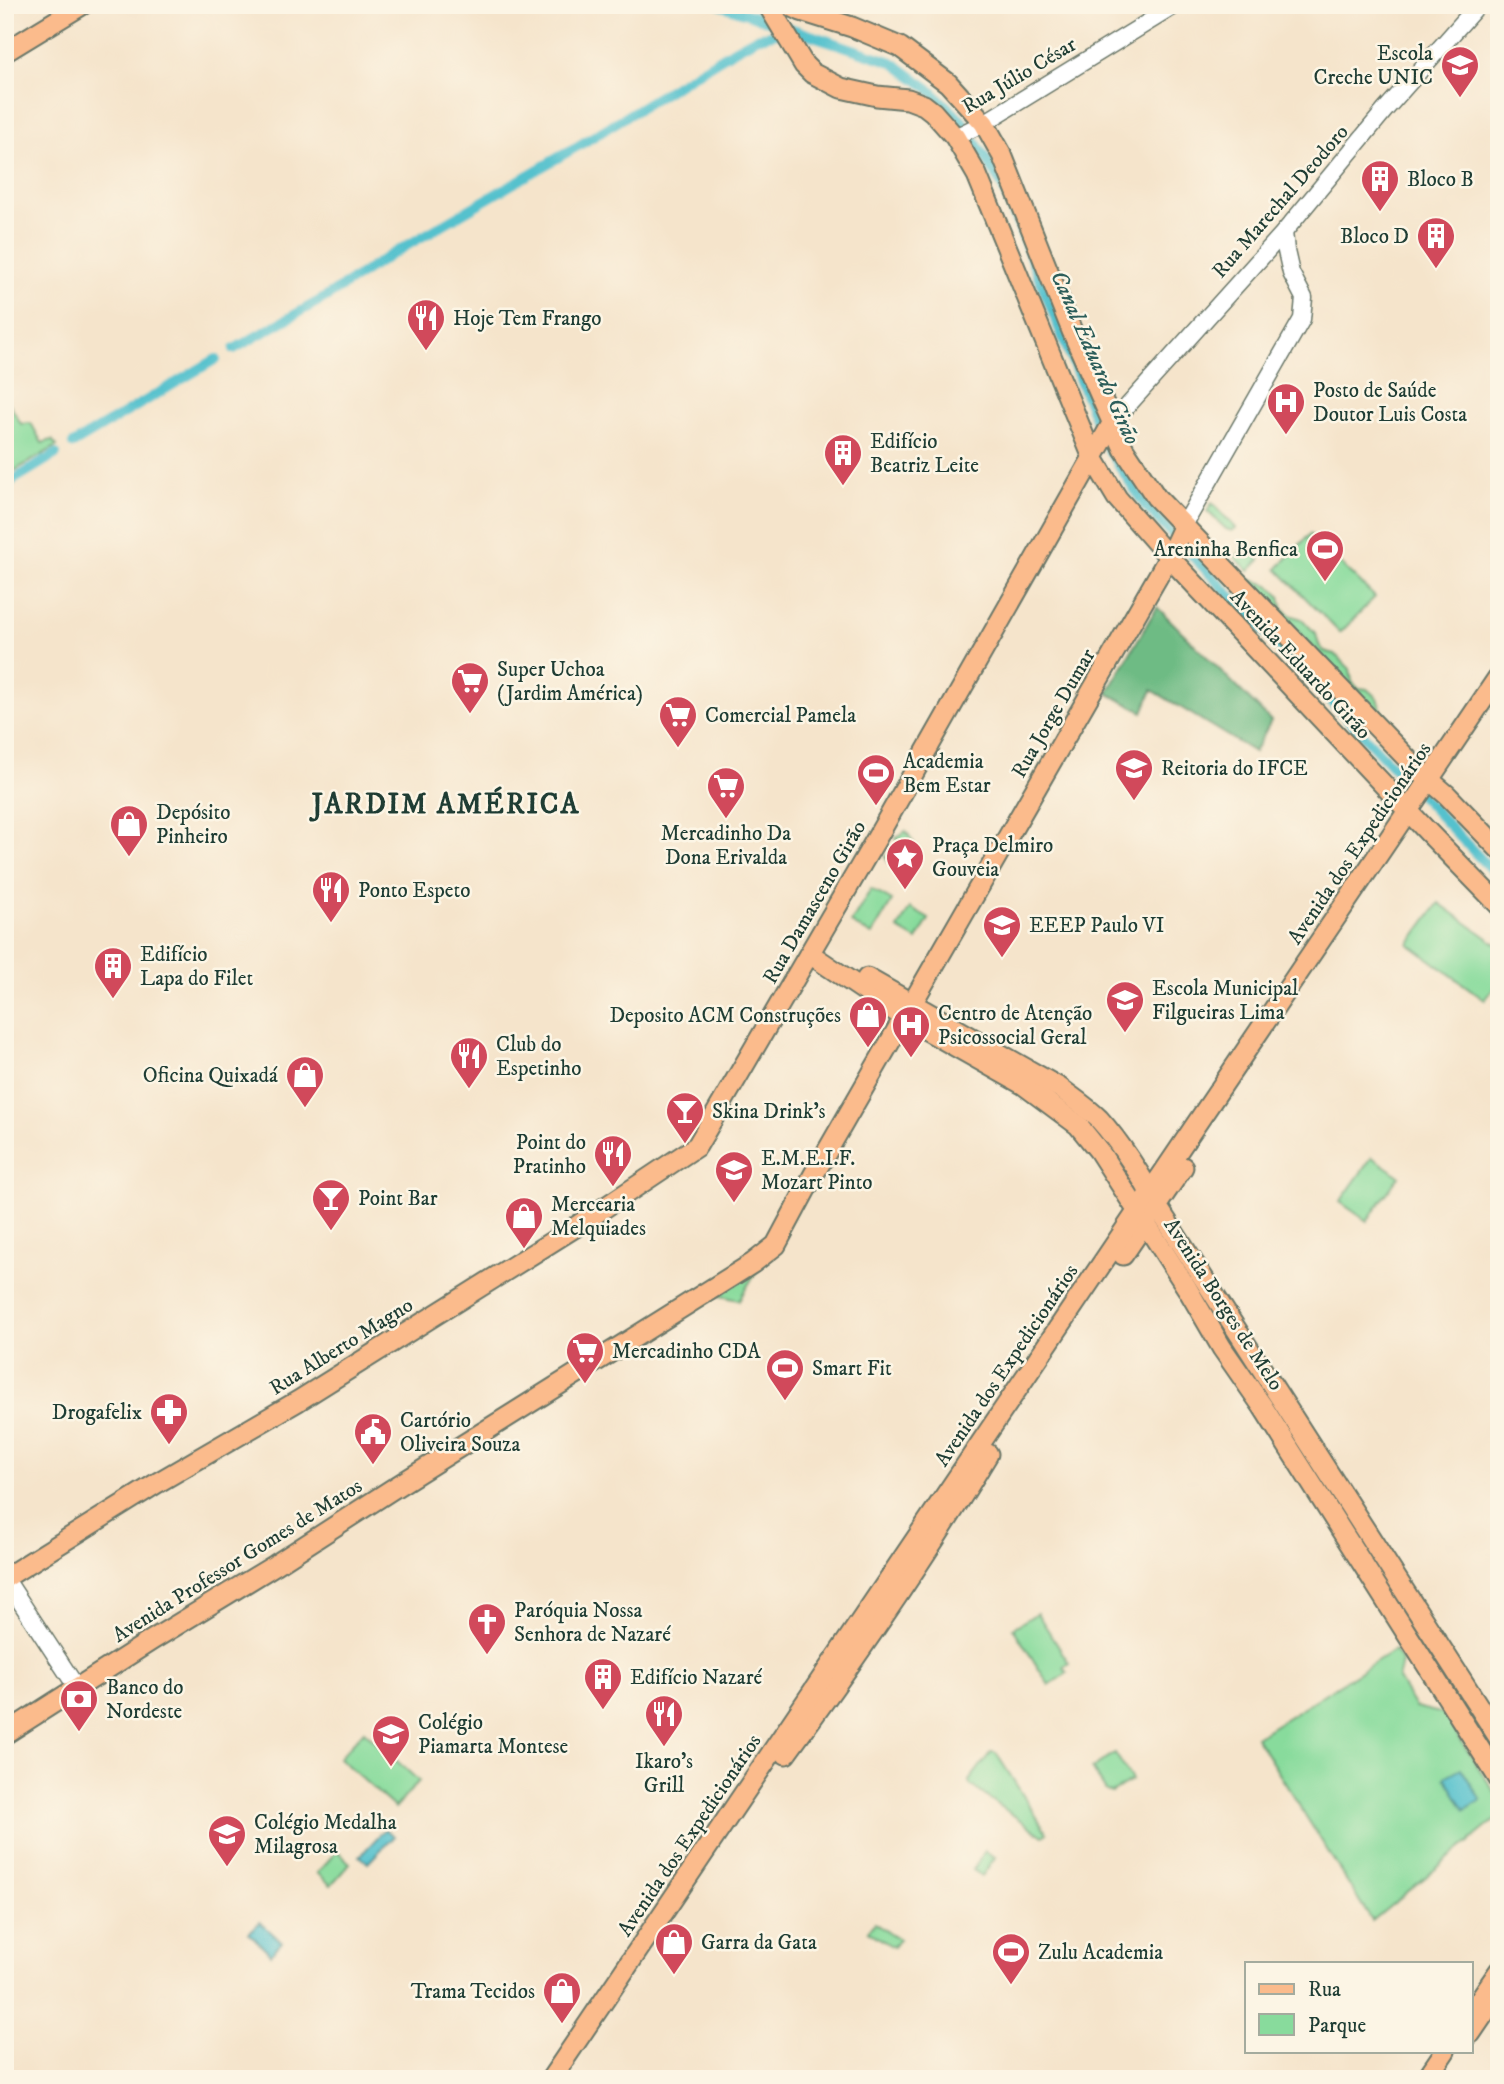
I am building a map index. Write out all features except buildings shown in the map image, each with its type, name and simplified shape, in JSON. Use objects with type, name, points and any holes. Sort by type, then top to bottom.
[{"type":"main road","points":[[5,52],[82,5]]},
{"type":"main road","name":"Avenida Eduardo Girão","points":[[1499,849],[1423,799],[1176,542],[1156,496],[1124,449],[1103,440],[959,136],[918,102],[849,90],[828,83],[812,73],[785,34],[783,9],[852,27],[900,47],[948,83],[1002,155],[1077,343],[1103,440],[1117,498],[1176,542],[1423,799],[1499,905]]},
{"type":"main road","name":"Rua Damasceno Girão","points":[[697,1146],[812,951],[1103,440]]},
{"type":"main road","name":"Rua Jorge Dumar","points":[[776,1245],[1176,542]]},
{"type":"main road","name":"Avenida dos Expedicionários","points":[[551,2079],[897,1569],[1154,1198],[1423,799],[1499,676]]},
{"type":"main road","name":"Avenida dos Expedicionários","points":[[1423,799],[1499,700]]},
{"type":"main road","name":"Avenida Borges de Melo","points":[[812,951],[1024,1085],[1068,1116],[1099,1150],[1222,1348],[1263,1407],[1499,1779]]},
{"type":"main road","name":"Avenida Borges de Melo","points":[[909,1011],[1060,1088],[1085,1106],[1110,1132],[1498,1736]]},
{"type":"main road","name":"Rua Alberto Magno","points":[[5,1578],[157,1483],[320,1387],[587,1220],[697,1146]]},
{"type":"main road","name":"Avenida dos Expedicionários","points":[[564,2079],[628,1989],[775,1769],[901,1590],[1140,1217]]},
{"type":"main road","name":"Avenida Professor Gomes de Matos","points":[[5,1734],[547,1391],[612,1353],[753,1263],[776,1245]]},
{"type":"main road","points":[[1263,1407],[1279,1394]]},
{"type":"main road","points":[[1430,1669],[1450,1683],[1461,1679]]},
{"type":"main road","points":[[1467,1728],[1469,1715],[1477,1715],[1498,1736]]},
{"type":"main road","points":[[1472,2010],[1499,1970]]},
{"type":"main road","points":[[1472,2032],[1499,1992]]},
{"type":"main road","points":[[1426,2079],[1443,2052]]},
{"type":"main road","points":[[1440,2079],[1458,2052]]},
{"type":"street","name":"Rua Júlio César","points":[[959,136],[1175,5]]},
{"type":"street","name":"Rua Marechal Deodoro","points":[[1103,440],[1478,5]]},
{"type":"street","name":"Rua Jorge Dumar","points":[[1176,542],[1302,319],[1304,298],[1291,273],[1284,232]]},
{"type":"street","points":[[1260,257],[1274,259],[1291,273]]},
{"type":"street","points":[[5,1578],[77,1688]]},
{"type":"green space","points":[[5,396],[21,424],[31,423],[42,443],[52,440],[57,446],[5,476]]},
{"type":"green space","points":[[1212,503],[1236,528],[1232,531],[1226,529],[1207,511]]},
{"type":"green space","name":"Areninha Benfica","points":[[1310,534],[1375,597],[1340,633],[1277,569]]},
{"type":"green space","points":[[1246,546],[1260,560],[1249,571],[1235,557]]},
{"type":"green space","points":[[1251,580],[1269,585],[1280,596],[1282,607],[1290,615],[1302,619],[1316,634],[1324,651],[1335,654],[1350,669],[1352,682],[1358,688],[1367,689],[1377,698],[1386,723],[1250,582]]},
{"type":"green space","points":[[1157,607],[1271,721],[1254,752],[1152,690],[1143,712],[1107,693]]},
{"type":"green space","points":[[906,831],[921,854],[910,861],[896,838]]},
{"type":"green space","points":[[897,849],[911,872],[898,879],[885,856]]},
{"type":"green space","points":[[871,889],[892,901],[872,935],[851,923]]},
{"type":"green space","points":[[1439,903],[1499,946],[1499,981],[1485,1000],[1409,944]]},
{"type":"green space","points":[[910,908],[929,919],[917,940],[898,929]]},
{"type":"green space","points":[[1372,1157],[1399,1176],[1367,1221],[1340,1202]]},
{"type":"green space","points":[[760,1265],[739,1300],[712,1294]]},
{"type":"green space","points":[[1037,1613],[1069,1663],[1063,1667],[1067,1673],[1049,1685],[1013,1628]]},
{"type":"green space","points":[[1394,1650],[1402,1662],[1398,1679],[1415,1707],[1444,1714],[1499,1799],[1499,1817],[1372,1921],[1256,1737]]},
{"type":"green space","points":[[364,1731],[419,1781],[395,1808],[339,1758]]},
{"type":"green space","points":[[991,1752],[996,1753],[1047,1833],[1043,1836],[970,1785],[969,1781]]},
{"type":"green space","points":[[1115,1753],[1132,1780],[1112,1793],[1106,1791],[1092,1768]]},
{"type":"green space","points":[[337,1851],[350,1863],[331,1885],[317,1873]]},
{"type":"green space","points":[[985,1851],[995,1857],[982,1876],[973,1870]]},
{"type":"green space","points":[[874,1923],[899,1939],[893,1947],[868,1931]]},
{"type":"water","points":[[1461,1768],[1481,1800],[1465,1810],[1445,1777]]},
{"type":"water","points":[[385,1829],[394,1836],[368,1863],[360,1856]]},
{"type":"water","points":[[260,1922],[282,1942],[271,1954],[249,1933]]},
{"type":"waterway","name":"Canal Eduardo Girão","points":[[720,5],[892,62],[928,88],[962,121],[1001,183],[1098,426],[1109,450],[1145,506],[1499,878]]},
{"type":"waterway","points":[[234,349],[326,297],[389,256],[578,146],[734,50],[756,38],[785,31]]},
{"type":"waterway","points":[[73,444],[216,359]]},
{"type":"waterway","points":[[5,485],[56,454]]},
{"type":"place","name":"Escola Creche UNIC","points":[[1460,99]]},
{"type":"place","name":"Bloco B","points":[[1380,213]]},
{"type":"place","name":"Bloco D","points":[[1436,270]]},
{"type":"place","name":"Hoje Tem Frango","points":[[426,352]]},
{"type":"place","name":"Posto de Saúde Doutor Luis Costa","points":[[1286,436]]},
{"type":"place","name":"Edifício Beatriz Leite","points":[[843,487]]},
{"type":"place","name":"Areninha Benfica","points":[[1325,583]]},
{"type":"place","name":"Super Uchoa (Jardim América)","points":[[470,715]]},
{"type":"place","name":"Comercial Pamela","points":[[678,749]]},
{"type":"place","name":"Reitoria do IFCE","points":[[1134,802]]},
{"type":"place","name":"Academia Bem Estar","points":[[876,807]]},
{"type":"place","name":"Mercadinho Da Dona Erivalda","points":[[726,820]]},
{"type":"place","name":"Depósito Pinheiro","points":[[129,858]]},
{"type":"place","name":"Praça Delmiro Gouveia","points":[[905,891]]},
{"type":"place","name":"Ponto Espeto","points":[[331,924]]},
{"type":"place","name":"EEEP Paulo VI","points":[[1002,959]]},
{"type":"place","name":"Edifício Lapa do Filet","points":[[113,1000]]},
{"type":"place","name":"Escola Municipal Filgueiras Lima","points":[[1125,1034]]},
{"type":"place","name":"Deposito ACM Construções","points":[[868,1049]]},
{"type":"place","name":"Centro de Atenção Psicossocial Geral","points":[[911,1059]]},
{"type":"place","name":"Club do Espetinho","points":[[469,1090]]},
{"type":"place","name":"Oficina Quixadá","points":[[305,1109]]},
{"type":"place","name":"Skina Drink's","points":[[685,1145]]},
{"type":"place","name":"Point do Pratinho","points":[[613,1188]]},
{"type":"place","name":"E.M.E.I.F. Mozart Pinto","points":[[734,1204]]},
{"type":"place","name":"Point Bar","points":[[331,1232]]},
{"type":"place","name":"Mercearia Melquiades","points":[[524,1250]]},
{"type":"place","name":"Mercadinho CDA","points":[[585,1385]]},
{"type":"place","name":"Smart Fit","points":[[785,1402]]},
{"type":"place","name":"Drogafelix","points":[[169,1446]]},
{"type":"place","name":"Cartório Oliveira Souza","points":[[373,1466]]},
{"type":"place","name":"Paróquia Nossa Senhora de Nazaré","points":[[487,1656]]},
{"type":"place","name":"Edifício Nazaré","points":[[603,1711]]},
{"type":"place","name":"Banco do Nordeste","points":[[79,1733]]},
{"type":"place","name":"Ikaro's Grill","points":[[664,1748]]},
{"type":"place","name":"Colégio Piamarta Montese","points":[[391,1768]]},
{"type":"place","name":"Colégio Medalha Milagrosa","points":[[227,1868]]},
{"type":"place","name":"Garra da Gata","points":[[674,1976]]},
{"type":"place","name":"Zulu Academia","points":[[1011,1986]]},
{"type":"place","name":"Trama Tecidos","points":[[562,2025]]},
{"type":"district","name":"JARDIM AMÉRICA","points":[[446,803]]}]
